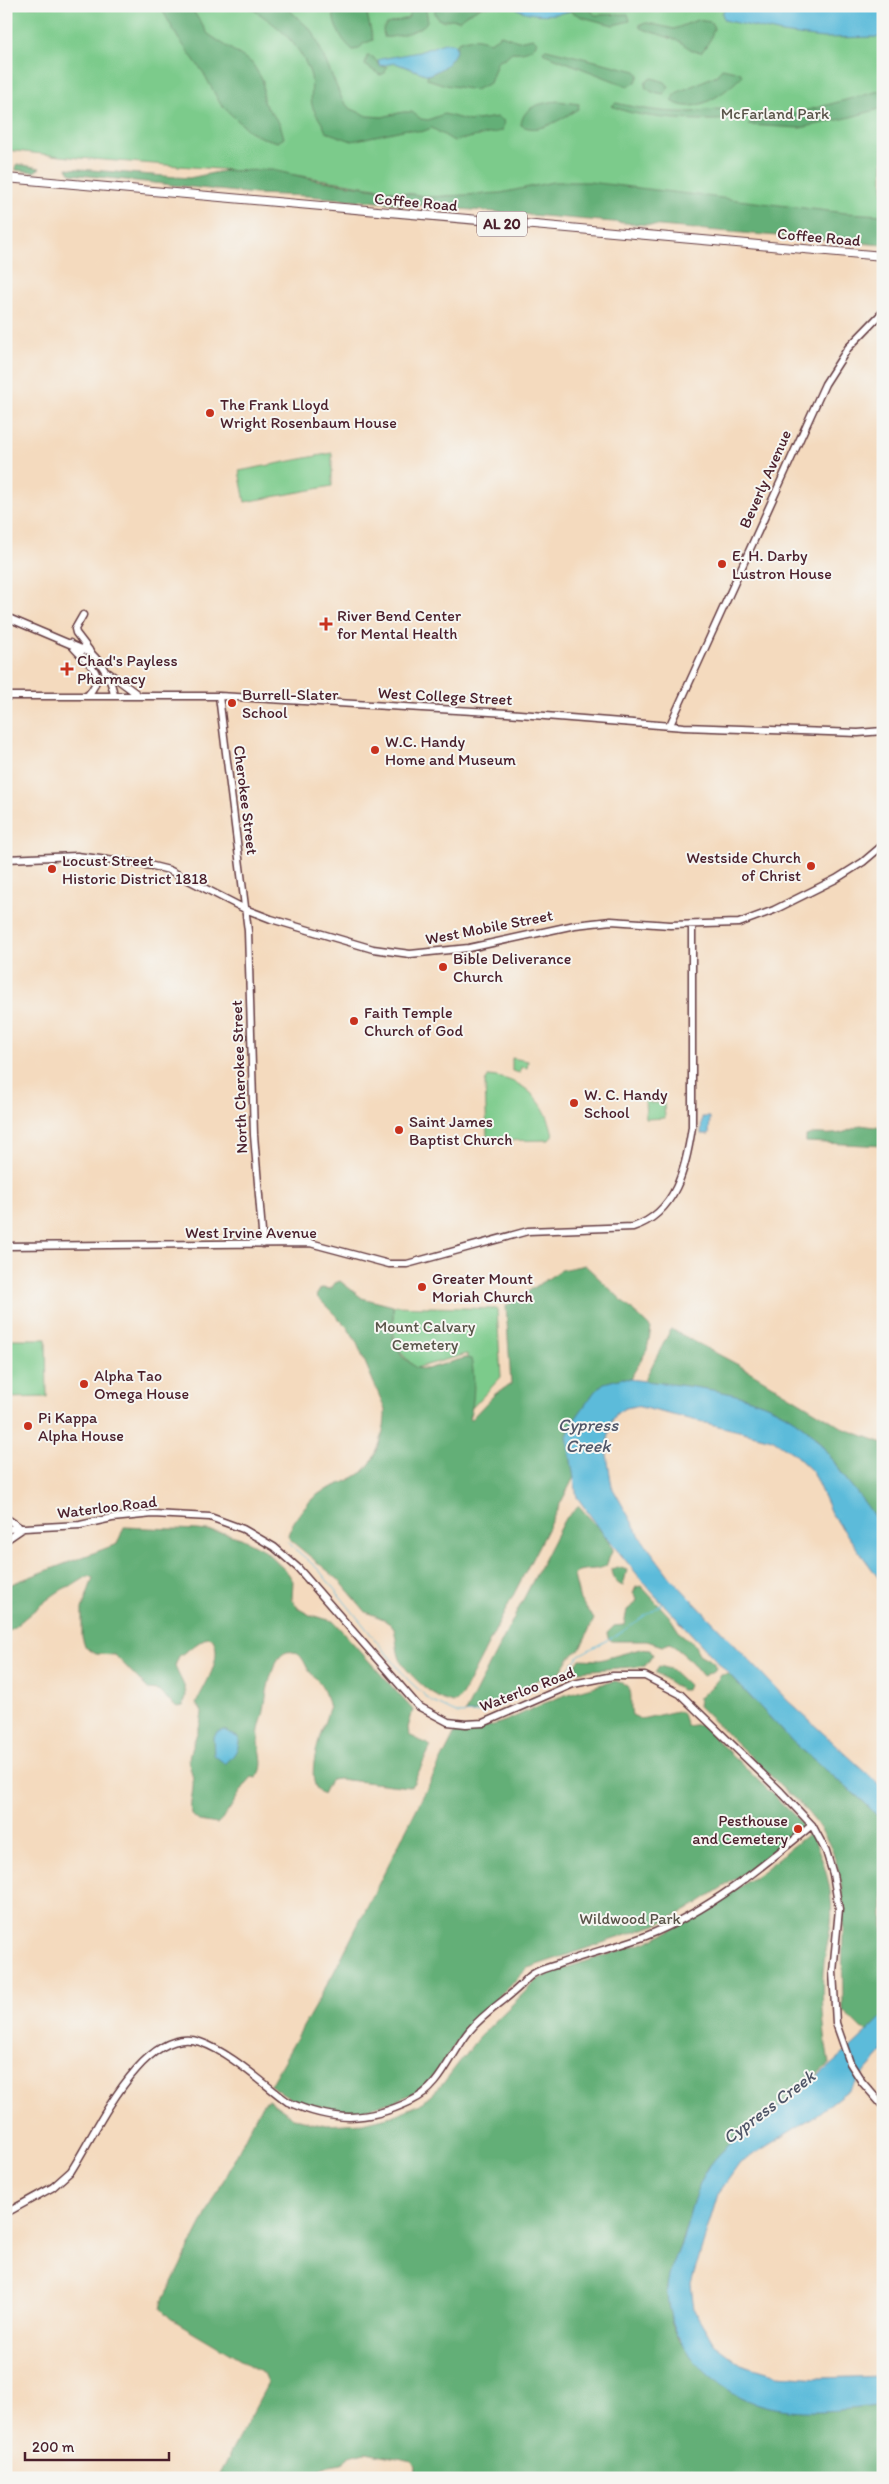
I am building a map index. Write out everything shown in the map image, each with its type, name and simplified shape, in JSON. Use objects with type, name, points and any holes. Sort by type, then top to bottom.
[{"type":"main road","name":"Coffee Road","points":[[6,178],[883,256]]},
{"type":"street","name":"Beverly Avenue","points":[[670,726],[825,384],[848,348],[883,312]]},
{"type":"street","points":[[83,615],[76,624],[76,634],[105,670],[138,695]]},
{"type":"street","points":[[6,617],[70,642],[91,653]]},
{"type":"street","points":[[70,642],[96,671],[97,684],[88,695]]},
{"type":"street","points":[[105,670],[114,695]]},
{"type":"street","name":"West College Street","points":[[6,696],[219,696],[507,713],[670,726],[858,733],[883,731]]},
{"type":"street","name":"Cherokee Street","points":[[219,696],[245,909]]},
{"type":"street","name":"West Mobile Street","points":[[6,858],[77,856],[154,866],[181,876],[245,909],[373,949],[410,954],[469,948],[575,925],[611,921],[692,925],[739,923],[774,910],[836,879],[863,862],[883,845]]},
{"type":"street","name":"North Cherokee Street","points":[[245,909],[248,931],[254,1135],[263,1244]]},
{"type":"street","name":"West Irvine Avenue","points":[[6,1246],[310,1243],[390,1264],[407,1264],[528,1231],[633,1227],[654,1218],[667,1204],[686,1159],[692,1127],[692,925]]},
{"type":"street","name":"Waterloo Road","points":[[6,1529],[80,1525],[112,1518],[153,1514],[210,1517],[243,1529],[274,1547],[298,1568],[418,1706],[448,1722],[483,1723],[573,1684],[613,1676],[645,1676],[680,1694],[782,1792],[812,1825],[826,1851],[837,1893],[838,1931],[833,1972],[834,2013],[839,2034],[850,2063],[862,2082],[883,2106]]},
{"type":"street","points":[[6,1518],[22,1528],[6,1540]]},
{"type":"street","points":[[6,2213],[62,2181],[80,2157],[129,2078],[158,2049],[168,2043],[178,2040],[201,2043],[221,2053],[288,2102],[298,2107],[323,2115],[343,2118],[360,2118],[377,2114],[413,2100],[431,2089],[477,2022],[529,1976],[575,1958],[646,1936],[682,1919],[718,1899],[751,1875],[812,1825]]},
{"type":"green space","name":"McFarland Park","points":[[6,6],[883,6],[883,230],[491,194],[430,197],[295,175],[223,171],[230,170],[6,150]]},
{"type":"green space","points":[[160,6],[190,6],[208,34],[252,63],[263,81],[263,102],[280,124],[284,138],[278,142],[260,137],[248,130],[221,105],[203,72],[178,38]]},
{"type":"green space","points":[[247,6],[285,6],[313,32],[342,99],[349,108],[368,116],[382,117],[412,112],[421,119],[428,120],[444,114],[470,121],[497,117],[504,121],[502,131],[454,141],[432,128],[421,132],[407,129],[352,141],[326,132],[313,108],[310,73],[299,52],[276,26]]},
{"type":"green space","points":[[337,6],[360,6],[367,14],[373,40],[363,44],[359,49],[353,50],[341,36],[336,25],[333,14],[334,8]]},
{"type":"green space","points":[[413,6],[425,7],[426,23],[406,33],[393,37],[384,37],[383,29],[387,24],[408,18]]},
{"type":"green space","points":[[435,6],[482,6],[460,20],[451,19],[444,21],[438,19],[435,13]]},
{"type":"green space","points":[[569,6],[587,6],[595,15],[628,14],[630,21],[613,25],[582,17],[570,11]]},
{"type":"green space","points":[[697,20],[711,22],[714,28],[710,40],[702,52],[693,51],[679,41],[640,28],[640,24],[648,23],[674,29]]},
{"type":"green space","points":[[501,35],[518,41],[533,38],[537,42],[530,49],[523,52],[512,52],[505,58],[498,60],[490,83],[475,90],[446,85],[427,79],[428,75],[448,63],[454,54],[458,42],[474,39],[490,42]]},
{"type":"green space","points":[[546,49],[636,71],[639,75],[635,83],[627,86],[545,54],[543,51]]},
{"type":"green space","points":[[367,56],[373,57],[380,66],[387,67],[385,73],[380,75],[365,65]]},
{"type":"green space","points":[[722,68],[740,72],[742,76],[719,95],[700,104],[690,106],[672,101],[676,93],[717,75]]},
{"type":"green space","points":[[652,78],[665,82],[669,87],[664,94],[652,92],[645,87],[646,81]]},
{"type":"green space","points":[[883,90],[883,108],[847,118],[800,128],[748,125],[750,123],[786,116]]},
{"type":"green space","points":[[558,101],[579,104],[578,109],[542,127],[528,128],[521,125],[522,119],[529,110],[539,104]]},
{"type":"green space","points":[[616,103],[663,111],[691,112],[718,109],[734,112],[732,119],[705,120],[653,117],[612,106]]},
{"type":"green space","points":[[17,164],[40,168],[34,172],[16,170],[15,166]]},
{"type":"green space","points":[[67,168],[189,178],[223,171],[272,170],[317,180],[430,197],[501,193],[553,182],[589,182],[845,213],[883,215],[883,245],[308,196],[255,194],[71,174]]},
{"type":"green space","points":[[332,453],[332,486],[245,502],[239,471]]},
{"type":"green space","points":[[512,1058],[528,1061],[527,1068],[521,1067],[520,1073],[512,1071]]},
{"type":"green space","points":[[489,1076],[513,1082],[532,1094],[539,1102],[550,1123],[553,1135],[549,1140],[490,1141],[487,1138],[485,1082]]},
{"type":"green space","points":[[649,1098],[650,1103],[664,1103],[665,1118],[646,1119],[645,1099]]},
{"type":"green space","points":[[860,1125],[883,1128],[883,1146],[806,1142],[806,1136],[809,1135],[839,1133]]},
{"type":"green space","points":[[585,1265],[651,1328],[647,1350],[630,1379],[618,1379],[599,1389],[585,1407],[568,1436],[574,1477],[461,1697],[456,1703],[449,1702],[433,1694],[410,1674],[399,1657],[393,1626],[381,1618],[366,1612],[339,1580],[290,1540],[288,1535],[297,1517],[315,1496],[355,1477],[365,1470],[378,1449],[384,1424],[385,1409],[356,1341],[347,1327],[316,1296],[321,1288],[331,1289],[335,1283],[340,1281],[362,1298],[393,1306],[393,1338],[402,1356],[416,1368],[427,1369],[465,1358],[471,1359],[474,1388],[469,1418],[471,1419],[495,1394],[511,1384],[506,1306],[561,1270]]},
{"type":"green space","name":"Mount Calvary Cemetery","points":[[393,1306],[497,1309],[501,1377],[470,1410],[467,1354],[416,1368],[402,1354],[395,1341]]},
{"type":"green space","points":[[671,1329],[744,1368],[845,1429],[883,1443],[883,1535],[821,1444],[804,1427],[786,1415],[768,1406],[728,1394],[644,1381]]},
{"type":"green space","points":[[6,1339],[46,1339],[47,1397],[6,1398]]},
{"type":"green space","points":[[579,1506],[602,1532],[613,1549],[606,1566],[576,1572],[574,1576],[580,1600],[594,1619],[580,1649],[570,1657],[559,1674],[537,1680],[528,1687],[473,1713],[465,1713],[564,1520]]},
{"type":"green space","points":[[124,1527],[224,1533],[241,1538],[264,1550],[288,1573],[293,1581],[292,1600],[299,1609],[310,1615],[333,1621],[413,1710],[408,1728],[409,1735],[431,1746],[413,1784],[409,1787],[338,1779],[330,1780],[323,1794],[316,1788],[313,1767],[329,1708],[322,1688],[308,1670],[303,1659],[296,1653],[288,1652],[281,1656],[276,1663],[269,1684],[259,1730],[262,1761],[260,1773],[256,1778],[252,1777],[217,1824],[199,1821],[191,1815],[193,1780],[189,1757],[199,1728],[202,1712],[196,1704],[212,1672],[216,1654],[212,1638],[207,1637],[179,1656],[175,1666],[186,1695],[183,1706],[177,1707],[158,1691],[149,1690],[115,1655],[96,1654],[85,1647],[82,1637],[82,1609],[93,1578],[88,1576],[72,1586],[66,1587],[6,1633],[6,1586],[117,1544]]},
{"type":"green space","points":[[618,1567],[627,1570],[623,1586],[616,1582],[612,1574],[611,1569]]},
{"type":"green space","points":[[641,1586],[669,1616],[680,1633],[694,1644],[699,1654],[713,1662],[716,1668],[714,1671],[703,1676],[688,1658],[670,1643],[662,1646],[647,1641],[612,1641],[608,1638],[607,1633],[614,1626],[624,1625],[627,1610],[636,1603],[637,1599],[633,1593],[636,1587]]},
{"type":"green space","points":[[640,1649],[650,1650],[653,1655],[645,1666],[578,1671],[575,1667],[580,1659],[600,1660]]},
{"type":"green space","points":[[659,1666],[671,1669],[688,1685],[686,1690],[681,1690],[655,1672]]},
{"type":"green space","points":[[729,1674],[793,1742],[865,1803],[883,1822],[883,2016],[868,2032],[861,2029],[843,2011],[841,1882],[838,1867],[825,1836],[802,1806],[698,1706],[699,1698],[721,1675]]},
{"type":"green space","name":"Wildwood Park","points":[[615,1681],[622,1683],[629,1689],[632,1715],[641,1719],[677,1711],[683,1714],[687,1726],[700,1724],[801,1822],[801,1828],[749,1870],[687,1910],[656,1925],[528,1968],[466,2028],[430,2082],[419,2090],[396,2101],[353,2112],[296,2102],[270,2085],[333,1974],[457,1729],[471,1729],[495,1724],[560,1697]]},
{"type":"green space","points":[[808,1834],[813,1837],[830,1890],[832,1912],[822,1984],[823,2018],[829,2064],[709,2166],[699,2186],[667,2287],[672,2323],[680,2342],[813,2411],[883,2405],[883,2478],[414,2478],[415,2467],[412,2461],[366,2452],[348,2456],[342,2464],[323,2467],[314,2478],[217,2478],[268,2383],[264,2374],[170,2318],[161,2309],[163,2300],[262,2104],[268,2100],[294,2118],[326,2125],[363,2123],[392,2116],[421,2104],[441,2086],[478,2038],[537,1980],[553,1972],[647,1942],[683,1924],[763,1871]]},
{"type":"water","points":[[514,6],[569,6],[570,11],[556,14],[533,14],[519,10]]},
{"type":"water","points":[[727,6],[841,9],[859,6],[883,6],[883,37],[823,38],[782,33],[724,20],[722,13]]},
{"type":"water","points":[[444,43],[453,43],[457,49],[455,54],[446,65],[428,75],[395,63],[380,66],[378,61],[380,59],[419,52]]},
{"type":"water","points":[[702,1117],[710,1117],[709,1134],[701,1134]]},
{"type":"water","name":"Cypress Creek","points":[[622,1378],[693,1387],[741,1396],[785,1414],[804,1427],[815,1438],[876,1520],[884,1541],[883,1584],[831,1513],[812,1471],[793,1453],[772,1439],[636,1406],[625,1408],[617,1413],[612,1421],[606,1449],[612,1487],[641,1538],[670,1577],[788,1701],[883,1788],[883,1822],[865,1803],[793,1742],[651,1591],[602,1532],[577,1497],[567,1436],[573,1422],[595,1391],[604,1383]]},
{"type":"water","points":[[224,1730],[239,1738],[235,1752],[225,1764],[214,1755],[213,1738],[217,1732]]},
{"type":"water","name":"Cypress Creek","points":[[883,2016],[883,2052],[851,2088],[813,2117],[740,2163],[718,2194],[691,2284],[694,2310],[714,2344],[741,2364],[777,2375],[821,2378],[883,2376],[883,2405],[840,2410],[798,2411],[770,2407],[750,2401],[713,2379],[698,2364],[685,2348],[675,2329],[669,2309],[667,2288],[669,2276],[683,2238],[696,2192],[709,2167],[723,2151],[819,2075]]},
{"type":"waterway","points":[[287,1542],[318,1569],[408,1680],[431,1701],[458,1714],[477,1713],[565,1673],[579,1655],[617,1635],[662,1604]]},
{"type":"place","name":"The Frank Lloyd Wright Rosenbaum House","points":[[210,413]]},
{"type":"place","name":"E. H. Darby Lustron House","points":[[722,564]]},
{"type":"place","name":"River Bend Center for Mental Health","points":[[326,624]]},
{"type":"place","name":"Chad's Payless Pharmacy","points":[[67,669]]},
{"type":"place","name":"Burrell-Slater School","points":[[232,703]]},
{"type":"place","name":"W.C. Handy Home and Museum","points":[[375,750]]},
{"type":"place","name":"Westside Church of Christ","points":[[811,866]]},
{"type":"place","name":"Locust Street Historic District 1818","points":[[52,869]]},
{"type":"place","name":"Bible Deliverance Church","points":[[443,967]]},
{"type":"place","name":"Faith Temple Church of God","points":[[354,1021]]},
{"type":"place","name":"W. C. Handy School","points":[[574,1103]]},
{"type":"place","name":"Saint James Baptist Church","points":[[399,1130]]},
{"type":"place","name":"Greater Mount Moriah Church","points":[[422,1287]]},
{"type":"place","name":"Alpha Tao Omega House","points":[[84,1384]]},
{"type":"place","name":"Pi Kappa Alpha House","points":[[28,1426]]},
{"type":"place","name":"Pesthouse and Cemetery","points":[[798,1829]]}]
